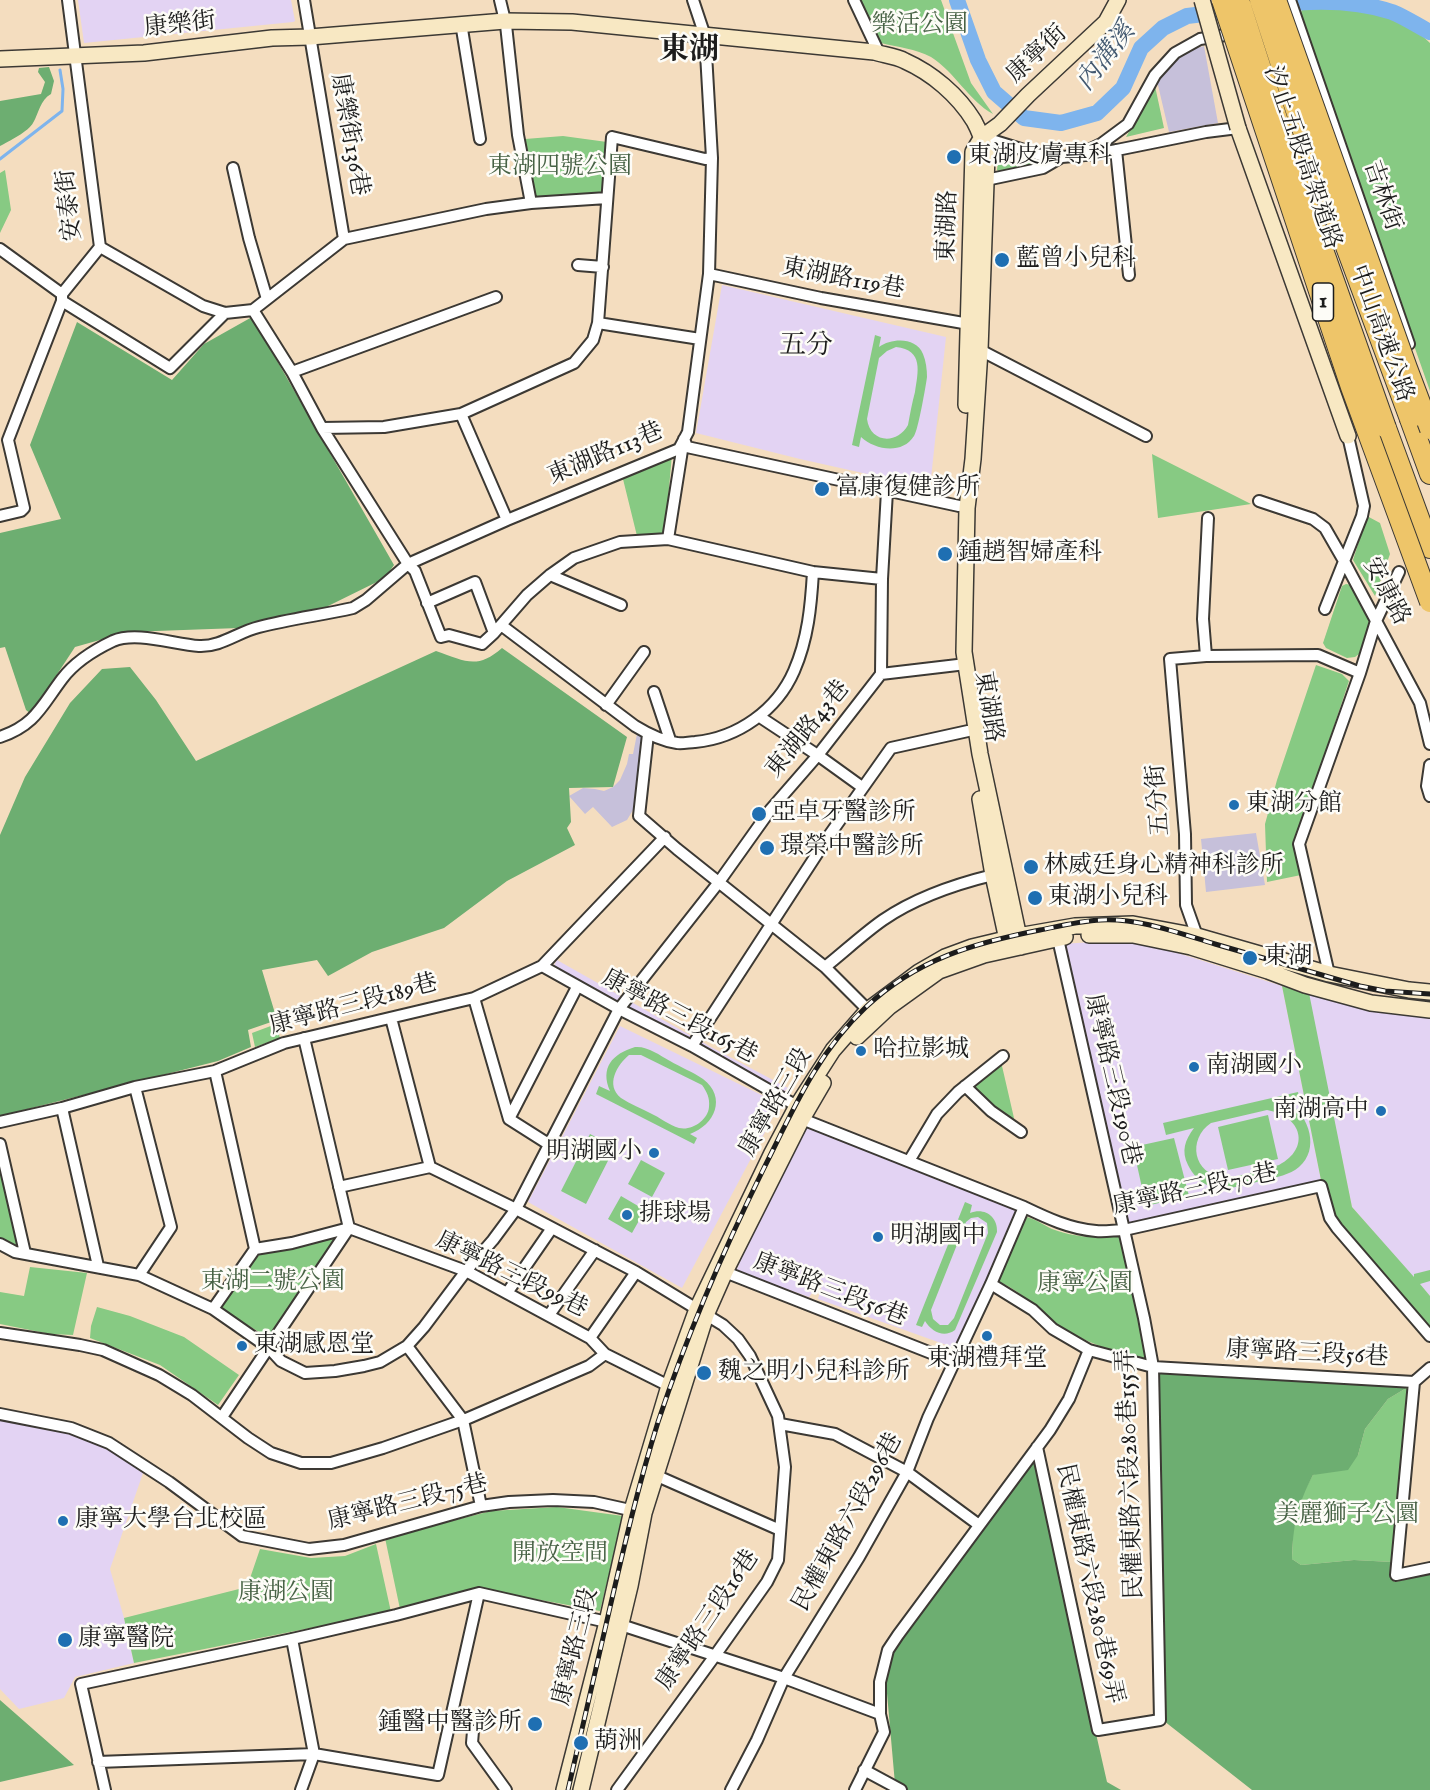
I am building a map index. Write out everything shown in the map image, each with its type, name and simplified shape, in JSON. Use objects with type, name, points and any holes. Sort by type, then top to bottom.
[{"type":"highway","name":"汐止五股高架道路","points":[[1222,0],[1351,387],[1430,602]]},
{"type":"highway","name":"中山高速公路","points":[[1239,0],[1281,131],[1430,548]]},
{"type":"highway","name":"中山高速公路","points":[[1260,0],[1300,123],[1430,474]]},
{"type":"highway","name":"汐止五股高架道路","points":[[1276,0],[1402,357],[1430,429]]},
{"type":"street","name":"安泰街","points":[[0,516],[21,511],[24,508],[8,440],[62,297],[100,247],[64,57],[68,0]]},
{"type":"street","name":"康樂街136巷","points":[[304,0],[344,239]]},
{"type":"street","points":[[500,0],[505,21],[518,135],[531,203]]},
{"type":"street","points":[[668,539],[684,438],[688,432],[709,274],[712,158],[705,36],[693,0]]},
{"type":"street","points":[[854,0],[879,53]]},
{"type":"street","name":"康寧街","points":[[982,137],[1002,122],[1106,22],[1118,0]]},
{"type":"street","points":[[1202,0],[1238,128],[1348,436],[1364,506],[1325,609]]},
{"type":"street","name":"吉林街","points":[[1290,0],[1430,407]]},
{"type":"street","points":[[1080,154],[1101,144],[1128,124],[1155,75],[1175,52],[1200,39],[1297,19]]},
{"type":"street","name":"康樂街","points":[[0,58],[144,53],[272,38],[310,37],[461,23],[572,22],[879,53],[903,59],[929,74],[954,95],[974,120],[982,137]]},
{"type":"street","points":[[461,23],[480,139]]},
{"type":"street","points":[[982,137],[1050,158],[1097,154],[1206,132],[1238,128]]},
{"type":"street","points":[[322,428],[384,427],[461,414],[574,363],[593,340],[598,322],[612,137],[705,159],[712,158]]},
{"type":"street","name":"東湖路","points":[[982,137],[987,155],[980,350],[973,459],[967,508],[962,664],[968,731],[993,875],[1014,943]]},
{"type":"street","name":"東湖路","points":[[982,137],[973,152],[964,454],[959,506],[956,651],[962,664],[1001,852],[1014,943]]},
{"type":"street","points":[[1116,150],[1129,276]]},
{"type":"street","points":[[986,180],[1043,168],[1061,157]]},
{"type":"street","points":[[233,168],[249,238],[267,299]]},
{"type":"street","points":[[100,247],[203,306],[225,313],[253,310],[344,239],[486,209],[531,203],[607,198]]},
{"type":"street","points":[[0,249],[62,297],[170,368],[225,313]]},
{"type":"street","points":[[578,265],[603,267]]},
{"type":"street","name":"東湖路119巷","points":[[709,274],[821,298],[969,324]]},
{"type":"street","points":[[292,372],[496,297]]},
{"type":"street","points":[[253,310],[292,372],[322,428],[408,564],[415,571],[441,637],[449,635],[482,644],[527,595],[550,574],[574,558],[620,542],[668,539],[813,572],[882,579]]},
{"type":"street","points":[[598,322],[700,339]]},
{"type":"street","points":[[969,324],[980,350],[1146,436]]},
{"type":"street","points":[[461,414],[507,520]]},
{"type":"street","name":"東湖路113巷","points":[[684,438],[687,447],[959,506]]},
{"type":"street","name":"東湖路113巷","points":[[0,737],[23,726],[35,717],[62,678],[75,665],[96,650],[116,640],[134,637],[200,646],[213,645],[257,627],[353,608],[366,600],[408,564],[507,520],[679,450],[684,438]]},
{"type":"street","points":[[883,674],[882,579],[887,491]]},
{"type":"street","name":"安康路","points":[[1259,501],[1313,519],[1325,528],[1420,703],[1430,744]]},
{"type":"street","points":[[1208,518],[1203,619],[1206,656],[1318,655],[1360,673]]},
{"type":"street","points":[[427,603],[475,582],[498,629],[648,734],[677,743],[718,738],[737,730],[760,717],[782,692],[794,672],[804,642],[810,616],[813,572]]},
{"type":"street","points":[[1329,974],[1299,844],[1360,673],[1376,621],[1399,572]]},
{"type":"street","points":[[550,574],[621,605]]},
{"type":"street","points":[[606,705],[644,652]]},
{"type":"street","name":"五分街","points":[[1197,936],[1186,905],[1185,834],[1170,659],[1206,656]]},
{"type":"street","name":"東湖路43巷","points":[[408,1346],[516,1209],[619,1009],[719,882],[771,809],[883,674],[962,664]]},
{"type":"street","points":[[654,692],[670,740]]},
{"type":"street","points":[[760,717],[862,787]]},
{"type":"street","points":[[692,1046],[828,837],[891,747],[968,731]]},
{"type":"street","points":[[648,734],[639,816],[825,967],[868,1010]]},
{"type":"street","points":[[1430,765],[1427,786],[1430,796]]},
{"type":"street","name":"康寧路三段189巷","points":[[0,1122],[62,1108],[135,1087],[215,1071],[284,1043],[474,998],[542,966],[665,837]]},
{"type":"street","points":[[825,967],[884,920],[930,895],[963,882],[993,875]]},
{"type":"street","name":"康寧路三段","points":[[564,1790],[614,1624],[630,1586],[638,1511],[669,1386],[771,1153],[844,1052],[865,1029],[889,1007],[939,971],[1014,943],[1074,926],[1133,924],[1197,936],[1329,974],[1430,992]]},
{"type":"street","name":"康寧路三段","points":[[638,1511],[655,1475],[701,1312],[725,1272],[800,1113],[833,1050],[868,1010],[919,972],[945,957],[972,947],[1077,936],[1133,935],[1191,947],[1305,985],[1371,1003],[1430,1010]]},
{"type":"street","name":"康寧路三段190巷","points":[[1058,939],[1124,1230]]},
{"type":"street","name":"康寧路三段165巷","points":[[542,966],[577,987],[692,1046],[800,1113]]},
{"type":"street","points":[[509,1119],[577,987]]},
{"type":"street","points":[[474,998],[509,1119],[550,1145]]},
{"type":"street","points":[[339,1186],[429,1167],[391,1018]]},
{"type":"street","points":[[222,1417],[349,1228],[304,1038]]},
{"type":"street","points":[[909,1161],[937,1114],[965,1086],[1003,1056]]},
{"type":"street","points":[[215,1071],[255,1249]]},
{"type":"street","points":[[965,1086],[991,1111],[1021,1132]]},
{"type":"street","points":[[135,1087],[171,1227],[139,1275]]},
{"type":"street","points":[[62,1108],[98,1266]]},
{"type":"street","name":"康寧路三段70巷","points":[[800,1113],[1044,1217],[1066,1225],[1096,1231],[1124,1230],[1321,1186],[1326,1207],[1336,1228],[1430,1336]]},
{"type":"street","points":[[0,1144],[25,1253]]},
{"type":"street","name":"康寧路三段16巷","points":[[429,1167],[516,1209],[636,1272],[723,1325],[738,1339],[750,1356],[778,1416],[785,1467],[778,1560],[767,1582],[617,1790]]},
{"type":"street","name":"民權東路六段296巷","points":[[731,1790],[757,1740],[783,1678],[859,1557],[907,1472],[928,1418],[991,1284],[1024,1207]]},
{"type":"street","points":[[213,1309],[255,1249],[292,1243],[349,1228]]},
{"type":"street","name":"康寧路三段99巷","points":[[349,1228],[466,1271],[590,1338],[605,1354],[669,1386]]},
{"type":"street","points":[[507,1293],[552,1228]]},
{"type":"street","name":"民權東路六段280巷155弄","points":[[1098,1730],[1160,1720],[1153,1367],[1150,1343],[1124,1230]]},
{"type":"street","points":[[0,1245],[15,1251],[139,1275],[213,1309],[269,1348],[281,1361],[305,1372],[336,1371],[380,1362],[408,1346],[463,1420],[481,1506]]},
{"type":"street","points":[[549,1315],[595,1250]]},
{"type":"street","points":[[590,1338],[636,1272]]},
{"type":"street","name":"康寧路三段56巷","points":[[725,1272],[954,1362]]},
{"type":"street","name":"康寧路三段56巷","points":[[991,1284],[1033,1310],[1053,1329],[1089,1350],[1153,1367],[1414,1382],[1396,1575],[1430,1568]]},
{"type":"street","points":[[0,1334],[103,1350],[159,1375],[272,1453],[301,1463],[331,1463],[383,1448],[463,1420],[589,1365],[605,1354]]},
{"type":"street","points":[[855,1790],[884,1732],[880,1714],[880,1682],[888,1650],[1037,1447],[1069,1399],[1089,1350]]},
{"type":"street","points":[[1414,1382],[1430,1368]]},
{"type":"street","name":"康寧路三段75巷","points":[[0,1414],[72,1428],[109,1443],[169,1482],[242,1536],[309,1549],[344,1545],[481,1506],[509,1502],[553,1500],[594,1502],[638,1511]]},
{"type":"street","points":[[780,1424],[835,1434],[907,1472],[979,1525]]},
{"type":"street","name":"民權東路六段280巷69弄","points":[[1037,1447],[1098,1730]]},
{"type":"street","points":[[655,1475],[780,1530]]},
{"type":"street","points":[[105,1790],[81,1684],[292,1639],[479,1593],[614,1624],[783,1678],[880,1714]]},
{"type":"street","points":[[98,1762],[314,1754],[438,1775],[479,1593]]},
{"type":"street","name":"康寧路三段","points":[[581,1790],[614,1624]]},
{"type":"street","points":[[292,1639],[314,1754],[301,1790]]},
{"type":"street","points":[[472,1731],[472,1743],[506,1790]]},
{"type":"street","points":[[864,1770],[901,1790]]},
{"type":"shaded area","points":[[78,0],[291,0],[295,21],[84,43]]},
{"type":"shaded area","points":[[1204,46],[1218,123],[1169,132],[1157,81],[1175,59],[1185,51]]},
{"type":"shaded area","points":[[722,285],[946,337],[930,488],[696,433]]},
{"type":"shaded area","points":[[637,734],[644,737],[633,810],[627,820],[612,827],[593,807],[585,814],[569,796],[583,788],[604,791],[613,787],[620,780],[629,754],[633,754]]},
{"type":"shaded area","points":[[1256,833],[1265,885],[1206,892],[1201,839]]},
{"type":"shaded area","name":"南湖國小","points":[[1110,941],[1150,946],[1181,954],[1282,986],[1321,1180],[1127,1224],[1061,944]]},
{"type":"shaded area","points":[[557,960],[788,1088],[777,1098],[549,974]]},
{"type":"shaded area","name":"南湖高中","points":[[1308,992],[1430,1015],[1430,1296],[1352,1207]]},
{"type":"shaded area","name":"明湖國小","points":[[620,1026],[780,1104],[682,1288],[528,1202]]},
{"type":"shaded area","name":"明湖國中","points":[[805,1127],[1015,1208],[1016,1214],[973,1309],[952,1347],[818,1299],[823,1281],[817,1278],[816,1281],[812,1280],[808,1290],[813,1292],[809,1297],[736,1271],[756,1225]]},
{"type":"shaded area","points":[[0,1420],[71,1434],[99,1443],[120,1452],[143,1473],[110,1569],[134,1663],[75,1677],[64,1698],[19,1709],[0,1689]]},
{"type":"green space","name":"樂活公園","points":[[860,0],[941,0],[971,83],[993,114],[976,101],[940,63],[931,57],[913,50],[881,43]]},
{"type":"green space","points":[[1302,7],[1377,13],[1418,32],[1430,43],[1430,391],[1300,21]]},
{"type":"green space","points":[[49,67],[54,81],[51,94],[42,103],[31,126],[0,146],[0,101],[41,94],[45,82],[38,72],[39,68]]},
{"type":"green space","points":[[1155,86],[1164,128],[1126,137]]},
{"type":"green space","name":"東湖四號公園","points":[[563,136],[607,142],[602,196],[533,201],[525,139]]},
{"type":"green space","points":[[999,152],[1030,162],[1031,166],[1001,173],[997,170]]},
{"type":"green space","points":[[5,170],[11,210],[0,233],[0,173]]},
{"type":"green space","points":[[252,317],[394,565],[385,578],[322,609],[239,628],[128,632],[75,647],[31,714],[26,710],[5,647],[0,648],[0,533],[61,519],[30,445],[77,322],[172,380],[204,344]]},
{"type":"green space","points":[[875,335],[881,337],[879,347],[897,341],[915,344],[920,348],[924,357],[927,377],[914,436],[903,446],[896,448],[888,449],[874,445],[861,437],[859,447],[852,445]],"holes":[[[896,347],[905,349],[915,357],[918,370],[908,425],[897,436],[878,437],[869,427],[867,419],[879,358]]]},
{"type":"green space","points":[[672,454],[665,534],[637,536],[622,475]]},
{"type":"green space","points":[[1152,454],[1251,504],[1158,518]]},
{"type":"green space","points":[[1367,516],[1380,523],[1390,554],[1375,596],[1353,560]]},
{"type":"green space","points":[[1351,585],[1371,619],[1359,654],[1347,658],[1326,648],[1323,643],[1342,586]]},
{"type":"green space","points":[[502,648],[627,737],[613,787],[569,788],[571,822],[567,828],[575,845],[507,881],[444,928],[372,952],[328,976],[317,960],[262,970],[277,1020],[248,1030],[251,1047],[218,1061],[0,1116],[0,835],[25,777],[70,703],[102,669],[130,667],[156,700],[196,761],[436,651],[470,662],[485,659]]},
{"type":"green space","points":[[1316,665],[1342,674],[1349,681],[1295,843],[1301,875],[1267,882],[1265,824],[1277,780]]},
{"type":"green space","points":[[1282,986],[1309,993],[1352,1207],[1414,1277],[1414,1274],[1430,1270],[1430,1281],[1420,1284],[1430,1296],[1430,1329],[1335,1218],[1321,1180]]},
{"type":"green space","points":[[276,1024],[280,1038],[255,1047],[252,1033]]},
{"type":"green space","points":[[635,1047],[649,1049],[699,1076],[710,1086],[715,1094],[715,1110],[706,1124],[690,1134],[697,1138],[694,1144],[596,1094],[599,1086],[610,1091],[607,1083],[607,1069],[614,1058]],"holes":[[[629,1055],[641,1055],[702,1085],[708,1095],[709,1104],[706,1116],[698,1124],[689,1128],[679,1128],[628,1102],[616,1093],[613,1081],[620,1064]]]},
{"type":"green space","points":[[999,1065],[1002,1066],[1014,1118],[1012,1121],[972,1088],[973,1084]]},
{"type":"green space","points":[[1298,1092],[1300,1101],[1290,1103],[1297,1109],[1307,1125],[1310,1134],[1309,1151],[1299,1167],[1287,1174],[1232,1188],[1212,1187],[1195,1176],[1186,1160],[1185,1146],[1194,1128],[1166,1135],[1163,1123]],"holes":[[[1267,1110],[1279,1113],[1295,1126],[1298,1133],[1296,1150],[1279,1165],[1244,1175],[1224,1177],[1214,1175],[1200,1163],[1196,1147],[1203,1130],[1211,1123]]]},
{"type":"green space","points":[[1268,1115],[1278,1159],[1228,1170],[1218,1127]]},
{"type":"green space","points":[[590,1134],[615,1147],[586,1204],[561,1191]]},
{"type":"green space","points":[[1174,1138],[1189,1196],[1146,1206],[1133,1147]]},
{"type":"green space","points":[[0,1150],[18,1243],[15,1248],[0,1244]]},
{"type":"green space","name":"排球場","points":[[641,1160],[665,1173],[652,1197],[628,1184]]},
{"type":"green space","name":"排球場","points":[[621,1196],[645,1210],[632,1233],[608,1219]]},
{"type":"green space","points":[[965,1202],[972,1205],[970,1213],[980,1211],[989,1214],[995,1221],[997,1232],[955,1330],[943,1334],[935,1331],[925,1321],[922,1327],[916,1325]],"holes":[[[978,1217],[987,1223],[988,1233],[954,1318],[948,1325],[940,1325],[933,1319],[931,1310],[966,1222]]]},
{"type":"green space","name":"康寧公園","points":[[1027,1217],[1052,1229],[1078,1236],[1122,1236],[1147,1359],[1089,1342],[1068,1331],[1017,1291],[1000,1282],[999,1277]]},
{"type":"green space","name":"東湖二號公園","points":[[341,1234],[345,1238],[269,1338],[219,1308],[258,1252]]},
{"type":"green space","points":[[30,1267],[87,1273],[73,1335],[50,1334],[0,1324],[0,1292],[24,1296]]},
{"type":"green space","points":[[97,1307],[130,1316],[184,1337],[239,1375],[218,1405],[160,1365],[90,1338]]},
{"type":"green space","points":[[1156,1373],[1408,1387],[1388,1399],[1365,1429],[1358,1455],[1348,1470],[1313,1475],[1297,1516],[1292,1559],[1301,1565],[1354,1560],[1392,1562],[1392,1580],[1395,1582],[1430,1574],[1430,1790],[1252,1790],[1164,1721]]},
{"type":"green space","name":"美麗獅子公圜","points":[[1408,1387],[1392,1562],[1354,1560],[1301,1565],[1292,1559],[1293,1532],[1301,1497],[1313,1475],[1358,1455],[1365,1429],[1388,1399]]},
{"type":"green space","points":[[1034,1461],[1107,1782],[1121,1790],[905,1790],[895,1784],[886,1682],[891,1658],[899,1642]]},
{"type":"green space","name":"開放空間","points":[[557,1507],[623,1516],[600,1611],[476,1588],[400,1609],[385,1538],[491,1511]]},
{"type":"green space","name":"康湖公園","points":[[376,1544],[391,1612],[134,1663],[124,1618],[247,1587],[260,1549],[311,1558],[345,1556]]},
{"type":"green space","points":[[0,1700],[74,1765],[0,1782]]},
{"type":"waterway","name":"內溝溪","points":[[957,0],[978,60],[994,92],[1024,118],[1061,123],[1097,113],[1123,88],[1141,48],[1163,28],[1187,16],[1238,10]]},
{"type":"waterway","name":"內溝溪","points":[[1275,5],[1305,2],[1364,5],[1402,16],[1430,32]]},
{"type":"waterway","points":[[0,159],[62,111],[63,89],[60,70]]},
{"type":"railway","points":[[568,1790],[637,1494],[658,1422],[681,1357],[734,1230],[796,1104],[833,1043],[866,1007],[885,990],[905,977],[947,955],[1016,935],[1101,920],[1130,921],[1158,927],[1360,986],[1385,991],[1430,994]]},
{"type":"place","name":"東湖皮膚專科","points":[[954,157]]},
{"type":"place","name":"藍曾小兒科","points":[[1002,260]]},
{"type":"place","name":"富康復健診所","points":[[822,489]]},
{"type":"place","name":"鍾趙智婦產科","points":[[945,554]]},
{"type":"place","name":"東湖分館","points":[[1234,805]]},
{"type":"place","name":"亞卓牙醫診所","points":[[759,814]]},
{"type":"place","name":"璟榮中醫診所","points":[[767,848]]},
{"type":"place","name":"林威廷身心精神科診所","points":[[1031,867]]},
{"type":"place","name":"東湖小兒科","points":[[1035,898]]},
{"type":"place","name":"東湖","points":[[1250,958]]},
{"type":"place","name":"哈拉影城","points":[[861,1051]]},
{"type":"place","name":"南湖國小","points":[[1194,1067]]},
{"type":"place","name":"南湖高中","points":[[1381,1111]]},
{"type":"place","name":"明湖國小","points":[[654,1153]]},
{"type":"place","name":"排球場","points":[[627,1215]]},
{"type":"place","name":"明湖國中","points":[[878,1237]]},
{"type":"place","name":"東湖禮拜堂","points":[[987,1336]]},
{"type":"place","name":"東湖感恩堂","points":[[242,1346]]},
{"type":"place","name":"魏之明小兒科診所","points":[[704,1373]]},
{"type":"place","name":"康寧大學台北校區","points":[[63,1521]]},
{"type":"place","name":"康寧醫院","points":[[65,1640]]},
{"type":"place","name":"鍾醫中醫診所","points":[[535,1724]]},
{"type":"place","name":"葫洲","points":[[581,1743]]},
{"type":"district","name":"東湖","points":[[689,52]]},
{"type":"district","name":"五分","points":[[806,347]]}]
